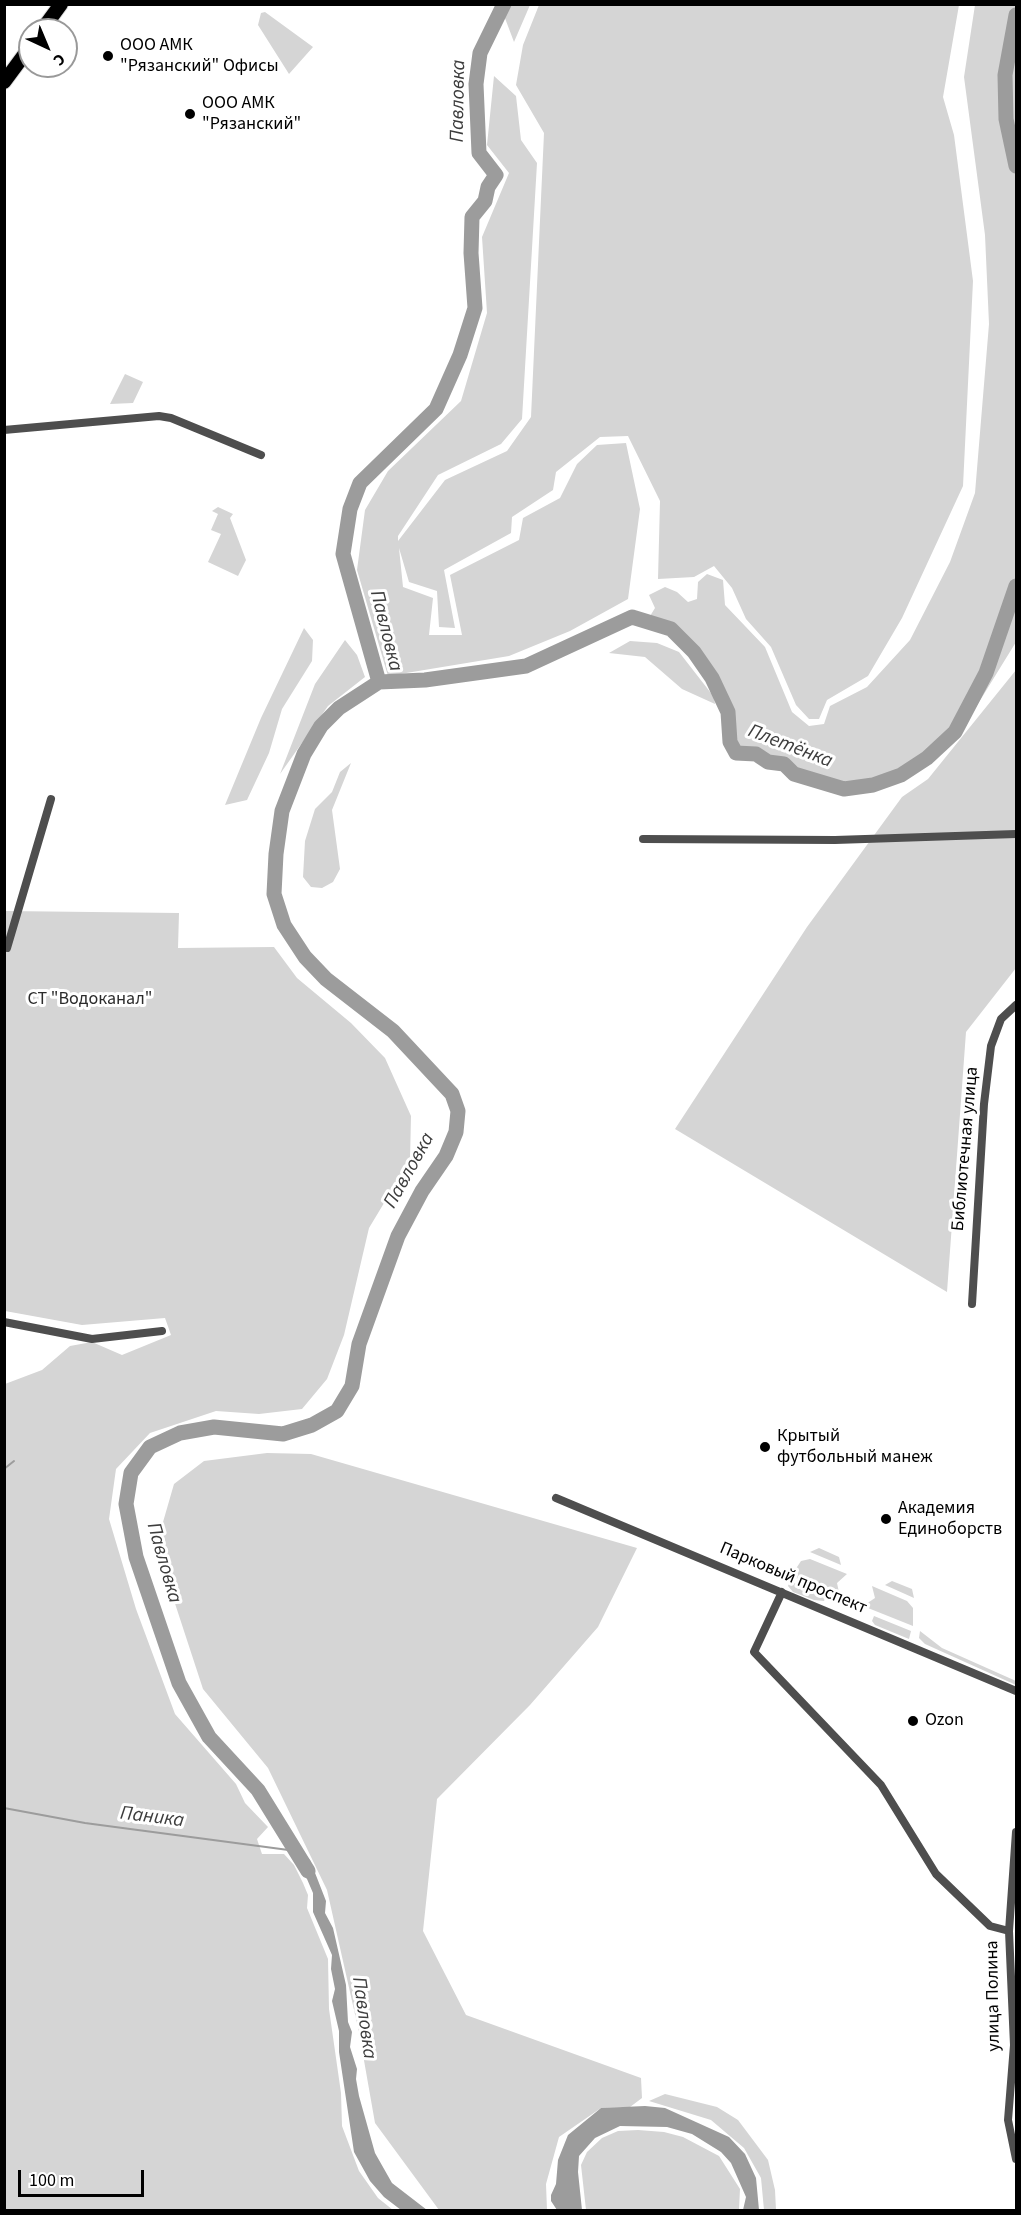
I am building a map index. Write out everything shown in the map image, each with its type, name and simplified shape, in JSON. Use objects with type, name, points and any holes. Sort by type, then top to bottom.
[{"type":"main road","points":[[51,18],[61,4]]},
{"type":"main road","points":[[4,82],[18,63]]},
{"type":"street","points":[[4,430],[159,416],[171,418],[261,455]]},
{"type":"street","points":[[7,948],[51,799]]},
{"type":"street","points":[[643,839],[835,840],[1017,834]]},
{"type":"street","name":"Библиотечная улица","points":[[972,1304],[983,1116],[992,1046],[1001,1019],[1017,1005]]},
{"type":"street","points":[[4,1322],[92,1339],[162,1331]]},
{"type":"street","name":"Парковый проспект","points":[[556,1498],[1017,1691]]},
{"type":"street","points":[[782,1592],[754,1652],[881,1785],[936,1874],[990,1926],[1009,1931]]},
{"type":"street","name":"улица Полина","points":[[1017,1832],[1009,1931],[1014,2045],[1008,2120],[1017,2159]]},
{"type":"green space","points":[[500,5],[530,5],[514,42]]},
{"type":"green space","points":[[539,5],[959,5],[943,97],[954,135],[973,281],[963,486],[902,618],[868,676],[827,700],[819,719],[809,719],[796,705],[771,647],[746,619],[732,588],[714,566],[694,577],[658,579],[660,501],[628,436],[600,437],[556,472],[553,490],[512,517],[511,533],[444,570],[455,628],[439,627],[437,591],[409,582],[399,548],[403,587],[433,598],[429,635],[462,635],[450,575],[519,540],[523,518],[560,498],[577,464],[597,445],[626,443],[640,509],[628,599],[570,631],[509,656],[388,676],[357,570],[365,510],[388,471],[461,401],[487,313],[482,237],[509,173],[487,145],[494,76],[516,96],[521,140],[537,163],[522,419],[501,444],[438,475],[398,536],[398,541],[445,480],[507,451],[531,417],[544,133],[516,85],[523,45]]},
{"type":"green space","points":[[975,5],[1016,5],[1016,642],[976,707],[963,716],[955,732],[927,758],[901,775],[873,785],[844,789],[794,774],[784,764],[768,762],[756,754],[736,753],[730,742],[728,712],[711,678],[694,652],[671,629],[647,621],[655,608],[649,595],[665,587],[677,592],[688,602],[697,599],[698,582],[707,574],[723,580],[725,605],[765,647],[792,712],[809,726],[824,724],[830,706],[867,687],[910,640],[950,562],[975,493],[989,324],[985,235],[964,77]]},
{"type":"green space","points":[[265,12],[313,47],[289,74],[258,25],[261,13]]},
{"type":"green space","points":[[125,374],[143,382],[133,403],[110,404]]},
{"type":"green space","points":[[218,507],[233,514],[230,518],[246,560],[238,576],[208,562],[221,534],[211,530],[218,514],[212,511]]},
{"type":"green space","points":[[304,628],[313,640],[312,661],[282,709],[269,753],[247,800],[225,805],[261,718]]},
{"type":"green space","points":[[345,640],[357,655],[365,677],[328,706],[280,774],[315,684]]},
{"type":"green space","points":[[630,641],[657,643],[679,652],[714,697],[715,704],[682,689],[645,657],[609,653]]},
{"type":"green space","points":[[1016,670],[1016,968],[966,1032],[947,1292],[675,1129],[807,927],[902,797],[928,779]]},
{"type":"green space","points":[[351,763],[332,810],[340,869],[333,882],[322,888],[311,887],[303,877],[305,841],[315,809],[332,792],[340,772]]},
{"type":"green space","name":"СТ \"Водоканал\"","points":[[5,911],[179,913],[178,948],[274,947],[297,978],[351,1023],[385,1058],[411,1116],[410,1160],[369,1228],[344,1335],[327,1379],[302,1409],[259,1414],[216,1411],[150,1433],[116,1469],[109,1519],[136,1609],[175,1714],[236,1784],[245,1803],[268,1827],[257,1839],[262,1854],[284,1854],[294,1865],[308,1895],[307,1908],[328,1959],[329,2009],[341,2093],[342,2126],[359,2171],[378,2198],[393,2210],[5,2210],[5,1384],[42,1370],[70,1346],[92,1342],[122,1355],[171,1335],[165,1318],[82,1325],[5,1311]]},
{"type":"green space","points":[[267,1453],[311,1454],[637,1548],[598,1627],[530,1705],[437,1799],[423,1931],[466,2015],[641,2078],[642,2098],[630,2107],[601,2108],[559,2137],[546,2184],[547,2210],[439,2210],[375,2123],[359,2032],[327,1890],[268,1768],[203,1689],[165,1573],[161,1529],[174,1484],[204,1461]]},
{"type":"green space","points":[[819,1548],[839,1557],[841,1565],[810,1552]]},
{"type":"green space","points":[[810,1559],[847,1574],[837,1583],[840,1597],[791,1576],[801,1561]]},
{"type":"green space","points":[[790,1581],[826,1596],[824,1601],[814,1600],[793,1592],[788,1586]]},
{"type":"green space","points":[[892,1581],[912,1589],[914,1598],[885,1585]]},
{"type":"green space","points":[[872,1586],[907,1601],[913,1608],[913,1626],[863,1606],[875,1598]]},
{"type":"green space","points":[[874,1616],[911,1631],[909,1639],[875,1625],[872,1621]]},
{"type":"green space","points":[[920,1631],[942,1648],[1016,1681],[1016,1685],[925,1644],[919,1638]]},
{"type":"green space","points":[[665,2094],[717,2107],[738,2120],[768,2160],[775,2190],[776,2210],[764,2210],[761,2178],[744,2148],[711,2120],[649,2101]]},
{"type":"green space","points":[[618,2131],[664,2132],[683,2137],[719,2156],[740,2189],[739,2210],[586,2210],[581,2165],[587,2152],[602,2138]]},
{"type":"shaded area","points":[[291,1852],[302,1853],[310,1860],[326,1901],[325,1913],[333,1928],[346,1985],[348,2022],[352,2032],[350,2047],[357,2069],[359,2096],[375,2153],[392,2183],[427,2210],[401,2210],[384,2197],[370,2181],[354,2152],[339,2052],[339,2031],[332,2001],[335,1989],[331,1969],[332,1955],[313,1912],[313,1893]]},
{"type":"shaded area","points":[[645,2106],[665,2108],[729,2137],[745,2154],[756,2178],[759,2210],[743,2210],[746,2197],[731,2163],[721,2152],[692,2134],[667,2127],[620,2126],[595,2138],[579,2156],[578,2172],[582,2210],[557,2210],[551,2201],[551,2195],[556,2184],[558,2160],[568,2135],[601,2108]]},
{"type":"waterway","name":"Павловка","points":[[379,682],[343,554],[350,509],[360,483],[436,409],[460,355],[475,308],[471,253],[472,217],[485,201],[488,187],[496,175],[479,153],[476,84],[480,53],[504,4]]},
{"type":"waterway","name":"Плетёнка","points":[[1016,15],[1005,75],[1006,119],[1016,166]]},
{"type":"waterway","name":"Павловка","points":[[308,1871],[258,1790],[209,1737],[179,1683],[136,1557],[126,1504],[131,1473],[150,1447],[180,1433],[214,1427],[283,1434],[312,1425],[337,1411],[352,1386],[359,1344],[398,1236],[422,1191],[446,1156],[456,1132],[458,1111],[452,1094],[393,1031],[326,979],[305,957],[284,925],[274,894],[276,854],[282,811],[304,754],[321,726],[339,708],[379,682],[425,680],[526,666],[632,617],[671,629],[694,652],[712,678],[728,712],[730,742],[736,753],[756,754],[768,762],[784,764],[794,774],[844,789],[873,785],[901,775],[927,758],[955,732],[986,673],[1016,586]]},
{"type":"waterway","points":[[4,1469],[14,1461]]},
{"type":"waterway","name":"Паника","points":[[4,1808],[85,1823],[296,1851]]},
{"type":"place","name":"ООО АМК \"Рязанский\" Офисы","points":[[108,56]]},
{"type":"place","name":"ООО АМК \"Рязанский\"","points":[[190,114]]},
{"type":"place","name":"Крытый футбольный манеж","points":[[765,1447]]},
{"type":"place","name":"Академия Единоборств","points":[[886,1519]]},
{"type":"place","name":"Ozon","points":[[913,1721]]}]
